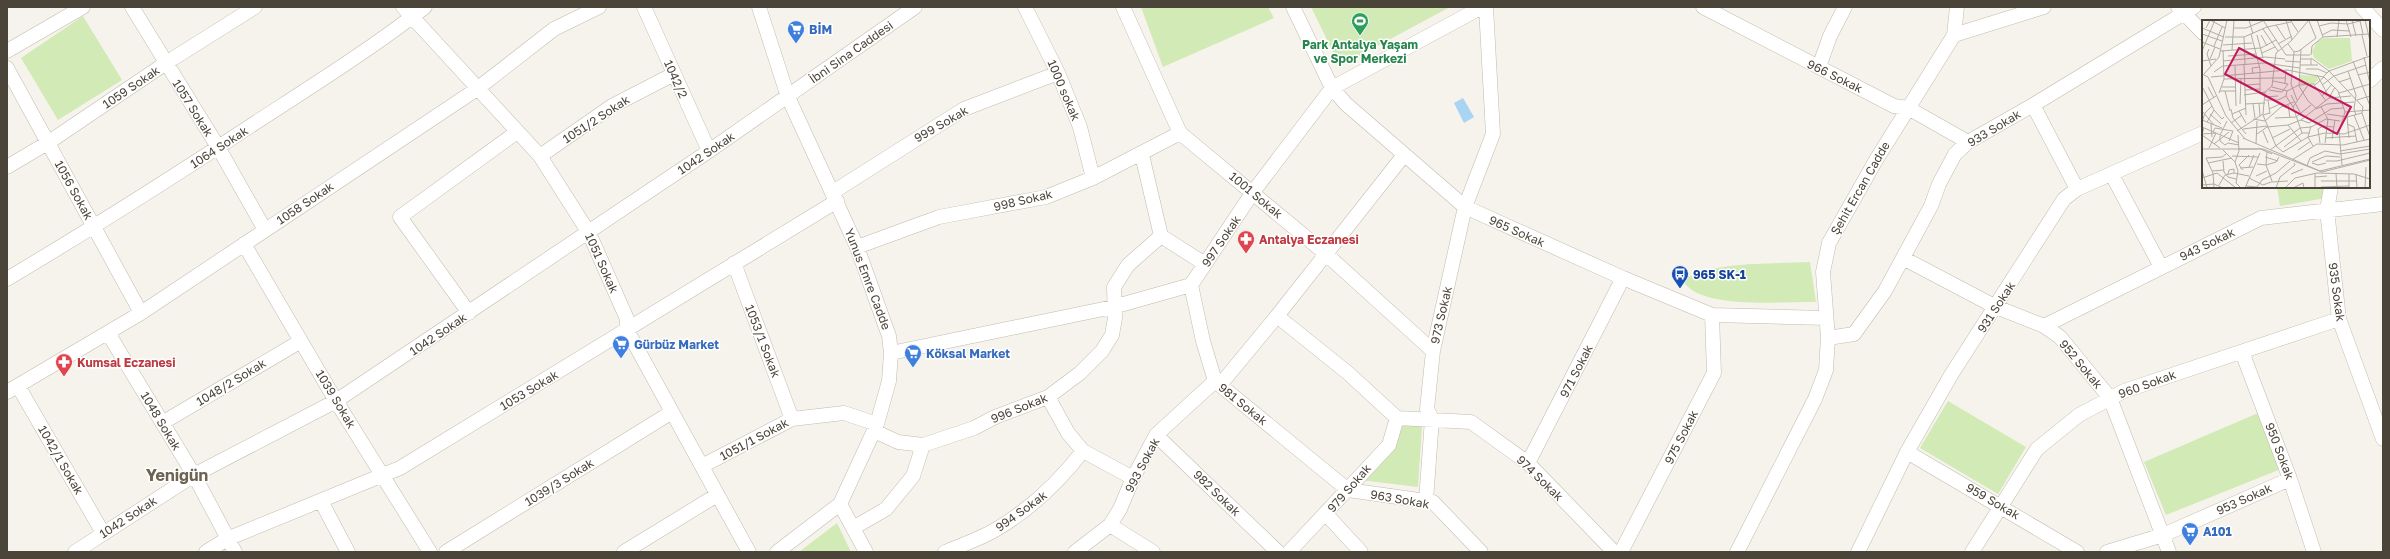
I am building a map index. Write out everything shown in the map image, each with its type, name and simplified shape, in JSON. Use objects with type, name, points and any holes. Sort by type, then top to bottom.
[{"type":"street","points":[[7,51],[83,7]]},
{"type":"street","name":"1057 Sokak","points":[[132,7],[218,147],[265,230]]},
{"type":"street","name":"1059 Sokak","points":[[7,167],[49,142],[166,63],[255,7]]},
{"type":"street","name":"1064 Sokak","points":[[7,279],[94,227],[218,147],[407,12],[425,7]]},
{"type":"street","name":"1058 Sokak","points":[[13,389],[140,313],[477,89],[554,29],[598,7]]},
{"type":"street","name":"1042/2","points":[[644,7],[709,151]]},
{"type":"street","name":"Yunus Emre Cadde","points":[[759,7],[788,97],[857,247],[889,336],[891,353],[889,381],[875,428],[840,504]]},
{"type":"street","name":"İbni Sina Caddesi","points":[[788,97],[915,7]]},
{"type":"street","name":"1000 sokak","points":[[1024,7],[1058,72],[1080,127],[1093,178]]},
{"type":"street","name":"965 Sokak","points":[[1293,7],[1332,88],[1346,104],[1465,207],[1623,278],[1712,315],[1826,318]]},
{"type":"street","name":"997 Sokak","points":[[1191,286],[1253,192],[1332,88],[1482,7]]},
{"type":"street","name":"973 Sokak","points":[[1426,501],[1432,419],[1428,409],[1433,351],[1465,207],[1493,134],[1486,7]]},
{"type":"street","name":"966 Sokak","points":[[1703,7],[1894,106],[1908,108],[1968,142]]},
{"type":"street","points":[[1819,67],[1830,36],[1845,7]]},
{"type":"street","points":[[1958,7],[1954,35],[2044,7]]},
{"type":"street","points":[[2362,7],[2383,30]]},
{"type":"street","name":"1001 Sokak","points":[[1124,8],[1180,133],[1326,254],[1433,351]]},
{"type":"street","points":[[2185,9],[2202,32]]},
{"type":"street","name":"933 Sokak","points":[[1828,338],[1854,334],[1885,291],[1955,154],[1968,142],[2033,105],[2185,9]]},
{"type":"street","name":"1051 Sokak","points":[[407,12],[540,156],[589,233],[628,319],[627,330],[749,552]]},
{"type":"street","name":"Şehit Ercan Cadde","points":[[1737,552],[1815,399],[1826,370],[1828,338],[1823,272],[1829,243],[1876,160],[1954,35]]},
{"type":"street","name":"1056 Sokak","points":[[7,68],[49,142],[140,313]]},
{"type":"street","points":[[2370,80],[2383,68]]},
{"type":"street","name":"999 Sokak","points":[[835,197],[964,109],[1058,72]]},
{"type":"street","name":"1051/2 Sokak","points":[[540,156],[612,106],[674,74]]},
{"type":"street","name":"1042 Sokak","points":[[75,552],[194,475],[336,401],[589,233],[788,97]]},
{"type":"street","points":[[2033,105],[2077,189]]},
{"type":"street","points":[[469,313],[400,217],[517,132]]},
{"type":"street","name":"998 Sokak","points":[[857,247],[939,217],[1046,196],[1093,178],[1142,155],[1180,133]]},
{"type":"street","name":"931 Sokak","points":[[1858,552],[1908,452],[1951,375],[2064,199],[2077,189],[2112,175],[2202,133]]},
{"type":"street","points":[[1142,155],[1161,236],[1206,264]]},
{"type":"street","name":"993 Sokak","points":[[1075,552],[1110,525],[1120,510],[1133,478],[1156,435],[1217,383],[1277,316],[1404,155]]},
{"type":"street","points":[[2112,175],[2161,267]]},
{"type":"street","name":"935 Sokak","points":[[2331,188],[2327,210],[2339,319],[2379,412],[2383,439]]},
{"type":"street","name":"1053 Sokak","points":[[206,552],[227,539],[400,468],[627,330],[835,197]]},
{"type":"street","name":"943 Sokak","points":[[2044,326],[2261,218],[2383,204]]},
{"type":"street","name":"996 Sokak","points":[[875,428],[898,442],[923,445],[974,428],[995,417],[1048,398],[1080,373],[1102,351],[1112,335],[1115,318],[1113,306],[1114,287],[1128,265],[1161,236]]},
{"type":"street","name":"1039 Sokak","points":[[244,244],[336,401],[430,552]]},
{"type":"street","name":"952 Sokak","points":[[1903,258],[1996,307],[2044,326],[2060,337],[2110,398],[2169,552]]},
{"type":"street","name":"1053/1 Sokak","points":[[734,263],[792,419]]},
{"type":"street","name":"971 Sokak","points":[[1528,464],[1623,278]]},
{"type":"street","points":[[891,353],[1113,306],[1191,286]]},
{"type":"street","name":"981 Sokak","points":[[1191,286],[1203,341],[1217,383],[1348,490]]},
{"type":"street","name":"975 Sokak","points":[[1621,552],[1714,373],[1712,315]]},
{"type":"street","points":[[1277,316],[1348,373],[1398,418]]},
{"type":"street","name":"960 Sokak","points":[[1972,552],[2037,449],[2079,415],[2124,391],[2339,319]]},
{"type":"street","name":"1048 Sokak","points":[[108,333],[194,475],[234,552]]},
{"type":"street","name":"1048/2 Sokak","points":[[162,423],[300,341]]},
{"type":"street","name":"950 Sokak","points":[[2242,352],[2290,479],[2314,552]]},
{"type":"street","name":"1042/1 Sokak","points":[[13,389],[103,533]]},
{"type":"street","points":[[1048,398],[1068,433],[1083,451],[1133,478]]},
{"type":"street","name":"1039/3 Sokak","points":[[446,552],[672,412]]},
{"type":"street","name":"1051/1 Sokak","points":[[702,466],[792,419],[844,412],[875,428]]},
{"type":"street","name":"974 Sokak","points":[[1398,418],[1471,422],[1528,464],[1614,552]]},
{"type":"street","name":"979 Sokak","points":[[1289,552],[1389,445],[1398,418]]},
{"type":"street","name":"982 Sokak","points":[[1156,435],[1278,552]]},
{"type":"street","points":[[853,528],[886,509],[913,476],[923,445]]},
{"type":"street","name":"994 Sokak","points":[[945,552],[994,531],[1020,514],[1048,492],[1083,451]]},
{"type":"street","name":"959 Sokak","points":[[1908,452],[2001,505],[2077,552]]},
{"type":"street","name":"953 Sokak","points":[[2107,552],[2163,534],[2290,479]]},
{"type":"street","name":"963 Sokak","points":[[1348,490],[1433,502],[1481,552]]},
{"type":"street","points":[[624,552],[717,495]]},
{"type":"street","points":[[320,501],[348,552]]},
{"type":"street","points":[[777,552],[840,504],[866,552]]},
{"type":"street","points":[[1326,514],[1361,552]]},
{"type":"street","points":[[1110,525],[1153,552]]},
{"type":"green space","points":[[1141,7],[1268,7],[1274,18],[1163,67]]},
{"type":"green space","name":"Park Antalya Yaşam ve Spor Merkezi","points":[[1311,7],[1450,7],[1340,66]]},
{"type":"green space","points":[[83,16],[122,80],[58,120],[21,58]]},
{"type":"green space","points":[[2277,188],[2325,188],[2326,198],[2280,206]]},
{"type":"green space","points":[[1810,262],[1816,302],[1766,303],[1728,301],[1711,298],[1696,292],[1685,284],[1685,279],[1697,273],[1728,266]]},
{"type":"green space","points":[[1948,401],[2026,447],[1998,494],[1920,448]]},
{"type":"green space","points":[[2258,413],[2281,469],[2166,515],[2144,462]]},
{"type":"green space","points":[[1399,425],[1422,426],[1418,487],[1360,480]]},
{"type":"green space","points":[[837,523],[851,552],[799,552]]},
{"type":"water","points":[[1463,98],[1474,117],[1464,123],[1454,103]]},
{"type":"place","name":"Park Antalya Yaşam ve Spor Merkezi","points":[[1360,36]]},
{"type":"place","name":"BİM","points":[[796,44]]},
{"type":"place","name":"Antalya Eczanesi","points":[[1246,254]]},
{"type":"place","name":"965 SK-1","points":[[1680,289]]},
{"type":"place","name":"Gürbüz Market","points":[[621,359]]},
{"type":"place","name":"Köksal Market","points":[[913,368]]},
{"type":"place","name":"Kumsal Eczanesi","points":[[64,377]]},
{"type":"place","name":"A101","points":[[2190,546]]},
{"type":"district","name":"Yenigün","points":[[177,475]]}]
